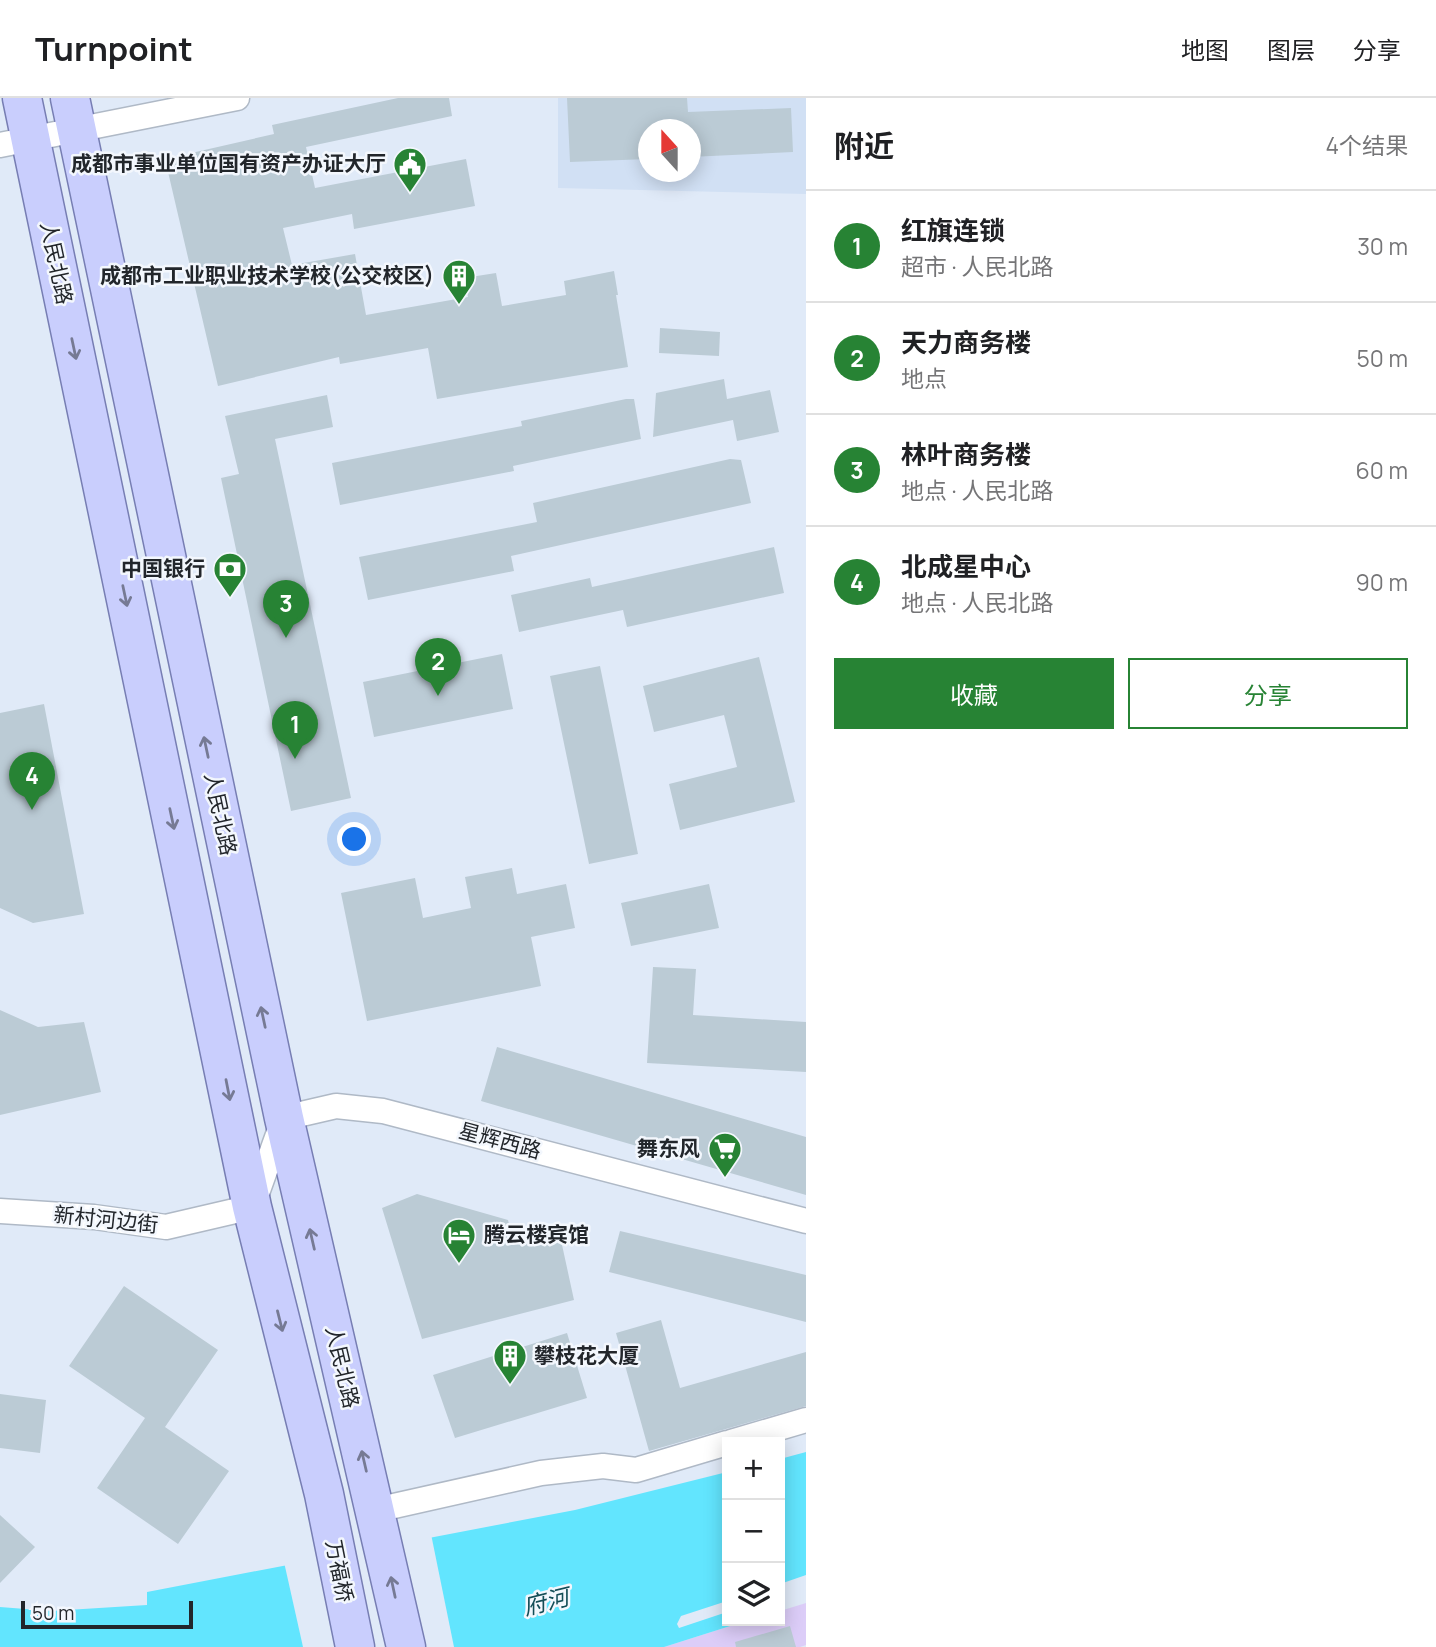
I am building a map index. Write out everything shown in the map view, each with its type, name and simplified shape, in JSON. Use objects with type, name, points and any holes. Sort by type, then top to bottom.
[{"type":"main road","name":"人民北路","points":[[22,98],[15,142],[251,1207],[324,1494]]},
{"type":"main road","name":"人民北路","points":[[73,114],[284,1118],[378,1519]]},
{"type":"main road","name":"万福桥","points":[[324,1494],[355,1647]]},
{"type":"main road","points":[[378,1519],[406,1647]]},
{"type":"street","points":[[15,142],[73,114],[237,98]]},
{"type":"street","name":"星辉西路","points":[[284,1118],[336,1107],[383,1111],[806,1222]]},
{"type":"street","points":[[251,1207],[284,1118]]},
{"type":"street","name":"新村河边街","points":[[0,1211],[94,1217],[166,1227],[251,1207]]},
{"type":"street","points":[[749,1437],[806,1420]]},
{"type":"street","points":[[378,1519],[541,1473],[603,1466],[636,1470],[722,1445]]},
{"type":"shaded area","points":[[558,98],[806,98],[806,194],[558,188]]},
{"type":"shaded area","points":[[806,1603],[806,1645],[664,1647],[730,1626],[785,1626],[785,1609]]},
{"type":"water","points":[[806,1452],[806,1575],[785,1582],[785,1500],[785,1458]]},
{"type":"water","name":"府河","points":[[722,1473],[722,1603],[681,1616],[677,1624],[679,1628],[722,1614],[722,1626],[730,1626],[664,1647],[0,1647],[0,1607],[51,1611],[147,1605],[147,1592],[575,1510]]},
{"type":"pier","points":[[431,1534],[454,1647],[303,1647],[284,1562]]},
{"type":"building","points":[[398,98],[449,98],[452,116],[306,147],[315,188],[466,159],[475,206],[354,229],[352,214],[283,228],[292,265],[355,254],[366,315],[468,297],[464,278],[496,273],[502,306],[566,295],[564,281],[614,271],[628,367],[437,399],[428,348],[340,364],[339,357],[218,386],[165,159],[274,134],[272,125]]},
{"type":"building","points":[[567,98],[687,98],[688,112],[791,108],[793,152],[701,156],[701,119],[638,119],[638,159],[570,162]]},
{"type":"building","points":[[660,328],[720,332],[719,356],[659,353]]},
{"type":"building","points":[[724,379],[727,399],[770,390],[779,432],[737,441],[733,420],[653,437],[656,393]]},
{"type":"building","points":[[327,395],[333,427],[275,439],[351,798],[291,811],[221,478],[239,474],[225,416]]},
{"type":"building","points":[[634,399],[641,439],[513,466],[514,471],[340,505],[332,463],[522,426],[521,421]]},
{"type":"building","points":[[730,459],[741,460],[751,503],[511,556],[514,571],[368,600],[359,557],[537,522],[533,503]]},
{"type":"building","points":[[774,547],[784,593],[627,627],[623,610],[519,632],[511,595],[590,578],[592,587]]},
{"type":"building","points":[[502,654],[513,709],[374,737],[363,682]]},
{"type":"building","points":[[759,657],[795,802],[680,830],[669,784],[737,767],[724,715],[654,732],[643,686]]},
{"type":"building","points":[[600,666],[638,854],[589,864],[550,676]]},
{"type":"building","points":[[44,704],[84,914],[33,923],[0,908],[0,713]]},
{"type":"building","points":[[512,868],[517,894],[566,884],[575,928],[531,937],[541,986],[367,1021],[341,893],[415,878],[423,918],[471,908],[465,877]]},
{"type":"building","points":[[709,884],[719,928],[631,946],[621,903]]},
{"type":"building","points":[[653,967],[696,969],[693,1015],[806,1022],[806,1072],[647,1063]]},
{"type":"building","points":[[0,1010],[38,1027],[84,1022],[101,1092],[0,1115]]},
{"type":"building","points":[[497,1047],[806,1137],[806,1195],[481,1101]]},
{"type":"building","name":"腾云楼宾馆","points":[[417,1194],[508,1220],[513,1241],[559,1231],[574,1300],[422,1339],[382,1208]]},
{"type":"building","points":[[620,1231],[806,1275],[806,1322],[609,1272]]},
{"type":"building","points":[[124,1286],[218,1350],[165,1427],[229,1471],[178,1544],[97,1488],[145,1418],[69,1366]]},
{"type":"building","points":[[661,1320],[680,1388],[806,1352],[806,1406],[649,1451],[616,1333]]},
{"type":"building","name":"攀枝花大厦","points":[[567,1333],[587,1398],[455,1438],[433,1375]]},
{"type":"building","points":[[0,1394],[46,1400],[40,1453],[0,1448]]},
{"type":"building","points":[[0,1515],[35,1547],[0,1583]]},
{"type":"building","points":[[790,1626],[796,1647],[736,1647],[735,1642]]},
{"type":"place","name":"成都市事业单位国有资产办证大厅","points":[[410,194]]},
{"type":"place","name":"成都市工业职业技术学校(公交校区)","points":[[459,306]]},
{"type":"place","name":"中国银行","points":[[230,599]]},
{"type":"place","name":"林叶商务楼","points":[[286,638]]},
{"type":"place","name":"天力商务楼","points":[[438,696]]},
{"type":"place","name":"红旗连锁","points":[[295,759]]},
{"type":"place","name":"北成星中心","points":[[32,810]]},
{"type":"place","name":"舞东风","points":[[725,1179]]},
{"type":"place","name":"腾云楼宾馆","points":[[459,1265]]},
{"type":"place","name":"攀枝花大厦","points":[[510,1386]]}]
